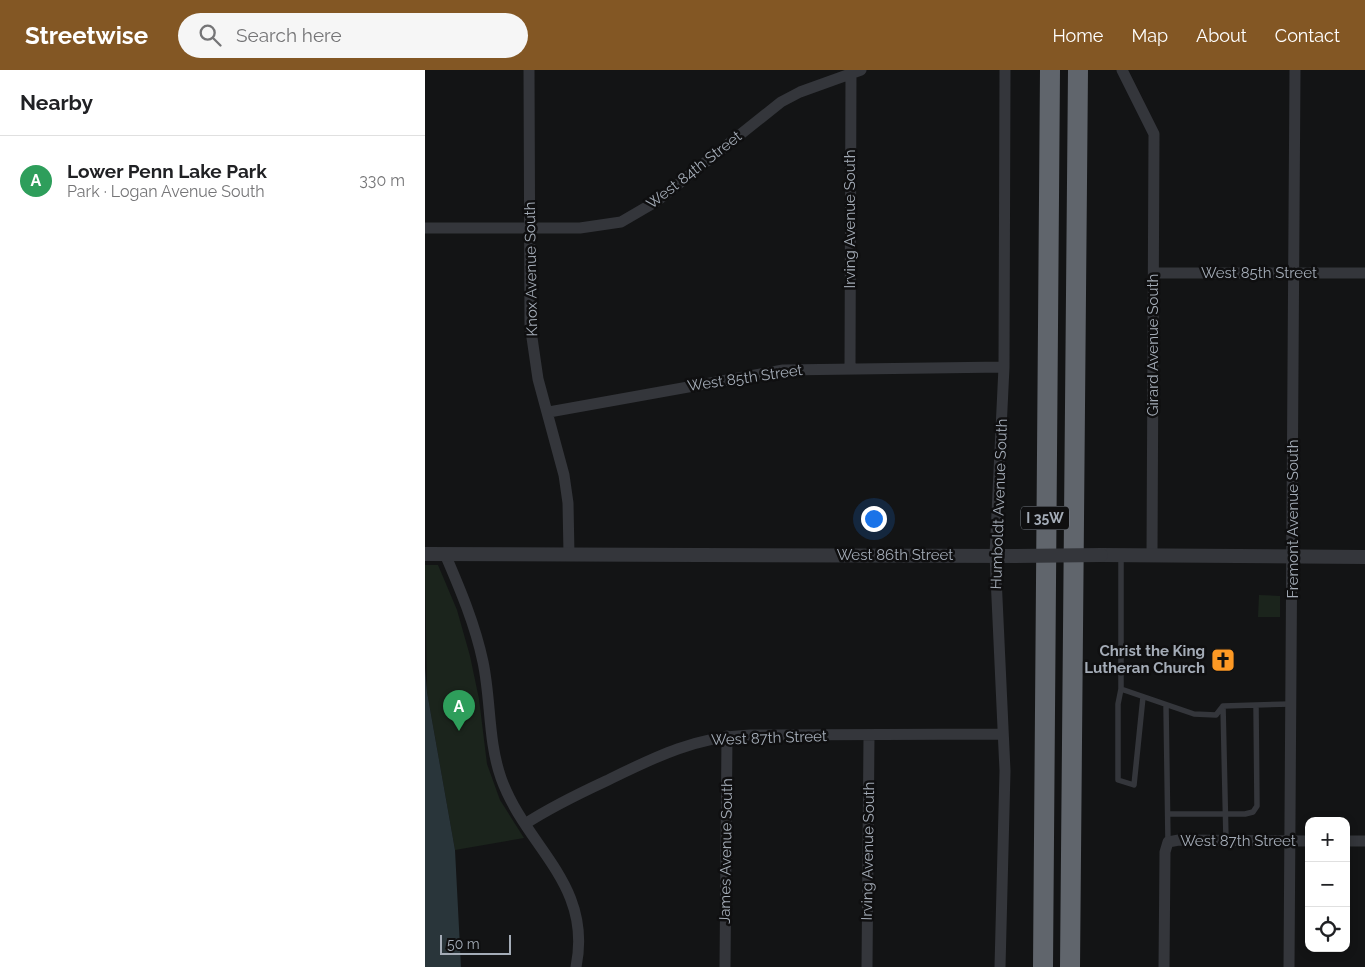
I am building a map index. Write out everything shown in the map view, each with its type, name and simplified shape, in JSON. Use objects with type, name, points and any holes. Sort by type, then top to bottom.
[{"type":"highway","name":"I 35W","points":[[1043,967],[1050,70]]},
{"type":"highway","name":"I 35W","points":[[1070,967],[1078,70]]},
{"type":"street","name":"Knox Avenue South","points":[[529,70],[530,324],[538,379],[558,447],[568,503],[569,554]]},
{"type":"street","name":"Humboldt Avenue South","points":[[1000,967],[1005,771],[995,556],[1004,367],[1005,70]]},
{"type":"street","name":"Girard Avenue South","points":[[1122,70],[1154,134],[1152,556]]},
{"type":"street","name":"Fremont Avenue South","points":[[1289,967],[1295,70]]},
{"type":"street","name":"West 84th Street","points":[[425,228],[601,227],[621,222],[640,213],[781,102],[800,92],[854,71]]},
{"type":"street","name":"Irving Avenue South","points":[[849,368],[854,71]]},
{"type":"street","name":"West 85th Street","points":[[1154,273],[1365,274]]},
{"type":"street","name":"West 85th Street","points":[[549,412],[750,374],[783,370],[1004,367]]},
{"type":"street","name":"West 86th Street","points":[[425,554],[1365,557]]},
{"type":"street","points":[[445,554],[464,600],[483,662],[494,753],[501,778],[511,802],[569,890],[576,910],[579,931],[579,952],[576,967]]},
{"type":"street","name":"West 87th Street","points":[[525,824],[547,810],[673,748],[698,741],[727,736],[1003,734]]},
{"type":"street","name":"James Avenue South","points":[[725,967],[727,736]]},
{"type":"street","name":"Irving Avenue South","points":[[867,967],[869,736]]},
{"type":"street","name":"West 87th Street","points":[[1168,842],[1226,840],[1305,841]]},
{"type":"street","points":[[1350,841],[1365,841]]},
{"type":"street","points":[[1164,967],[1165,852],[1168,842]]},
{"type":"lane","points":[[1121,556],[1121,689],[1118,704],[1118,780],[1134,785],[1143,696]]},
{"type":"lane","points":[[1121,689],[1194,714],[1216,715],[1223,706]]},
{"type":"lane","points":[[1166,704],[1168,842]]},
{"type":"lane","points":[[1223,706],[1291,704]]},
{"type":"lane","points":[[1168,814],[1245,814],[1253,812],[1257,806],[1256,705]]},
{"type":"lane","points":[[1223,706],[1226,840]]},
{"type":"shaded area","points":[[425,565],[438,565],[457,610],[470,656],[479,699],[487,764],[500,800],[524,838],[455,850],[427,692]]},
{"type":"shaded area","points":[[1259,595],[1280,596],[1280,617],[1258,617]]},
{"type":"shaded area","points":[[425,668],[427,692],[455,850],[461,967],[425,967]]},
{"type":"place","name":"Christ the King Lutheran Church","points":[[1223,660]]},
{"type":"place","name":"Lower Penn Lake Park","points":[[459,731]]}]
